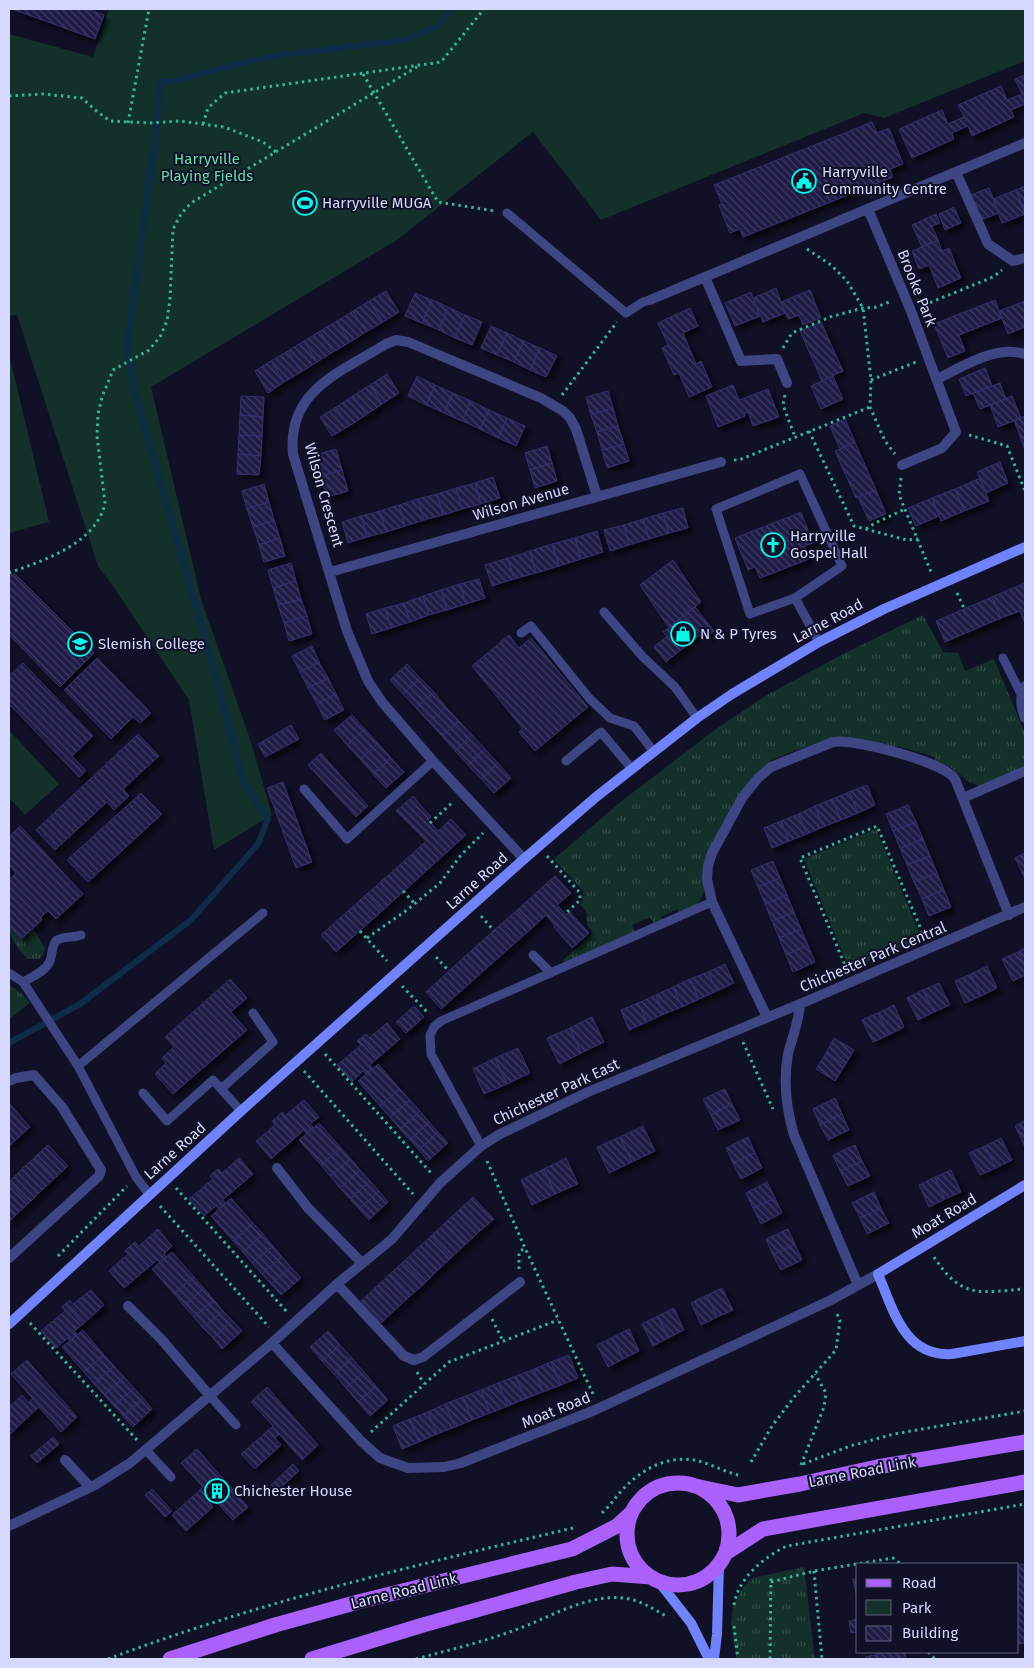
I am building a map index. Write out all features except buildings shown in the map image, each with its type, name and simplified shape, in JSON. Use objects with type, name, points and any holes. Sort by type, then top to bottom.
[{"type":"main road","name":"Larne Road Link","points":[[700,1487],[738,1495],[877,1467],[1025,1442]]},
{"type":"main road","points":[[655,1579],[645,1573],[635,1561],[628,1546],[627,1529],[631,1513],[640,1499],[653,1489],[668,1483],[684,1482],[700,1487],[713,1495],[723,1508],[728,1522],[730,1538],[722,1559]]},
{"type":"main road","points":[[312,1659],[423,1625],[612,1574],[630,1574],[672,1585],[697,1582],[709,1575],[722,1559],[763,1529],[1025,1482]]},
{"type":"main road","name":"Larne Road Link","points":[[170,1659],[275,1625],[358,1602],[572,1549],[616,1526],[631,1513]]},
{"type":"street","points":[[650,300],[1025,143]]},
{"type":"street","points":[[956,172],[988,244],[1013,261],[1025,258]]},
{"type":"street","name":"Brooke Park","points":[[868,209],[911,311],[956,432]]},
{"type":"street","points":[[705,277],[741,361],[777,359],[787,384]]},
{"type":"street","name":"Wilson Crescent","points":[[524,859],[433,761],[382,702],[368,681],[347,631],[293,454],[292,446],[295,425],[299,412],[308,396],[320,385],[386,344],[400,340],[555,405],[570,418],[576,429],[597,496]]},
{"type":"street","points":[[937,379],[995,352],[1008,351],[1025,354]]},
{"type":"street","points":[[902,465],[942,448],[956,432]]},
{"type":"street","name":"Wilson Avenue","points":[[330,572],[721,462]]},
{"type":"street","name":"Larne Road","points":[[9,1324],[149,1194],[538,846],[596,797],[697,718],[732,694],[819,642],[884,609],[1025,547]]},
{"type":"street","points":[[1023,690],[1021,706],[1025,718]]},
{"type":"street","points":[[767,1017],[712,902],[706,876],[711,856],[748,790],[770,767],[833,742],[848,741],[935,764],[953,775],[1009,915]]},
{"type":"street","points":[[963,798],[1025,771]]},
{"type":"street","name":"Chichester Park Central","points":[[858,1285],[794,1135],[789,1118],[785,1079],[788,1055],[800,1012],[800,1004],[1025,907]]},
{"type":"street","name":"Chichester Park East","points":[[9,1526],[90,1487],[130,1463],[275,1340],[337,1284],[392,1239],[440,1183],[481,1146],[500,1134],[588,1092],[800,1004]]},
{"type":"street","points":[[9,1081],[34,1075],[62,1107],[101,1170],[99,1176],[9,1258]]},
{"type":"street","points":[[277,1168],[308,1208],[362,1263]]},
{"type":"street","name":"Moat Road","points":[[275,1340],[361,1441],[380,1458],[392,1464],[408,1468],[444,1467],[477,1457],[600,1408],[831,1300],[878,1274],[1025,1184]]},
{"type":"street","points":[[878,1274],[895,1315],[907,1335],[926,1349],[942,1354],[952,1354],[1025,1341]]},
{"type":"street","points":[[337,1284],[404,1356],[412,1360],[420,1359],[520,1282]]},
{"type":"street","points":[[128,1306],[162,1340],[210,1396]]},
{"type":"street","points":[[65,1460],[90,1487]]},
{"type":"street","points":[[714,1659],[722,1559]]},
{"type":"street","points":[[655,1579],[691,1623],[709,1659]]},
{"type":"lane","points":[[507,213],[626,312],[650,300]]},
{"type":"lane","points":[[800,474],[842,566],[795,598],[750,614],[716,509],[800,474]]},
{"type":"lane","points":[[795,598],[819,642]]},
{"type":"lane","points":[[604,612],[642,656],[675,687],[697,718]]},
{"type":"lane","points":[[521,634],[531,626],[589,698],[610,718],[634,726],[654,752]]},
{"type":"lane","points":[[1003,658],[1023,690]]},
{"type":"lane","points":[[566,761],[601,732],[632,769]]},
{"type":"lane","points":[[304,789],[346,839],[433,761]]},
{"type":"lane","points":[[481,1146],[431,1054],[430,1035],[437,1024],[712,902]]},
{"type":"lane","points":[[78,1066],[263,913]]},
{"type":"lane","points":[[23,982],[45,968],[57,940],[81,935]]},
{"type":"lane","points":[[533,955],[551,973]]},
{"type":"lane","points":[[9,972],[23,982],[78,1066],[136,1177],[149,1194]]},
{"type":"lane","points":[[221,1089],[274,1042],[262,1029],[253,1013]]},
{"type":"lane","points":[[142,1093],[167,1121],[213,1080],[241,1111]]},
{"type":"lane","points":[[210,1396],[236,1425]]},
{"type":"lane","points":[[146,1450],[171,1477]]},
{"type":"lane","points":[[330,1659],[344,1649]]},
{"type":"path","points":[[128,123],[149,9]]},
{"type":"path","points":[[203,124],[208,108],[225,93],[441,62],[484,9]]},
{"type":"path","points":[[9,573],[55,555],[79,541],[94,526],[103,513],[106,503],[97,436],[98,414],[108,381],[117,367],[149,350],[160,337],[167,322],[170,300],[173,229],[181,214],[191,202],[420,66]]},
{"type":"path","points":[[363,74],[438,202],[507,213]]},
{"type":"path","points":[[9,96],[43,94],[82,98],[110,121],[128,123],[180,121],[224,126],[264,142],[276,152]]},
{"type":"path","points":[[288,146],[290,150]]},
{"type":"path","points":[[798,238],[808,251],[831,265],[848,281],[863,308],[871,380],[870,407],[885,441],[902,465],[899,495],[937,586]]},
{"type":"path","points":[[911,311],[993,277],[1013,261]]},
{"type":"path","points":[[777,359],[792,333],[830,317],[863,308],[876,307],[904,296]]},
{"type":"path","points":[[555,405],[626,312]]},
{"type":"path","points":[[871,380],[928,357]]},
{"type":"path","points":[[787,384],[783,405],[796,437]]},
{"type":"path","points":[[721,462],[739,460],[870,407]]},
{"type":"path","points":[[809,431],[854,526],[907,540],[918,539]]},
{"type":"path","points":[[956,432],[1007,446],[1025,491]]},
{"type":"path","points":[[866,529],[905,509]]},
{"type":"path","points":[[430,823],[463,793]]},
{"type":"path","points":[[367,938],[440,884],[461,855],[492,824]]},
{"type":"path","points":[[840,953],[800,858],[877,826],[917,920]]},
{"type":"path","points":[[538,846],[580,893],[580,900],[565,914]]},
{"type":"path","points":[[403,892],[415,904]]},
{"type":"path","points":[[360,931],[437,1024]]},
{"type":"path","points":[[427,946],[449,971]]},
{"type":"path","points":[[737,1030],[771,1108],[789,1118]]},
{"type":"path","points":[[316,1044],[440,1183]]},
{"type":"path","points":[[296,1062],[422,1204]]},
{"type":"path","points":[[481,1146],[525,1248],[600,1408]]},
{"type":"path","points":[[57,1257],[136,1177]]},
{"type":"path","points":[[167,1178],[295,1321]]},
{"type":"path","points":[[149,1194],[275,1340]]},
{"type":"path","points":[[928,1243],[933,1257],[941,1268],[954,1282],[965,1289],[976,1292],[1025,1289]]},
{"type":"path","points":[[520,1282],[519,1252],[525,1248]]},
{"type":"path","points":[[751,1462],[772,1426],[836,1350],[840,1320],[831,1300]]},
{"type":"path","points":[[486,1308],[503,1341]]},
{"type":"path","points":[[22,1313],[146,1450]]},
{"type":"path","points":[[361,1441],[449,1362],[558,1320]]},
{"type":"path","points":[[801,1465],[824,1407],[826,1393],[815,1374]]},
{"type":"path","points":[[794,1467],[850,1446],[894,1434],[1025,1412]]},
{"type":"path","points":[[596,1518],[610,1506],[626,1486],[648,1468],[672,1459],[695,1460],[727,1473],[746,1477]]},
{"type":"path","points":[[734,1608],[734,1602],[741,1585],[755,1568],[772,1553],[787,1546],[1025,1504]]},
{"type":"path","points":[[108,1659],[282,1600],[402,1568],[582,1525]]},
{"type":"path","points":[[863,1563],[893,1558],[900,1563]]},
{"type":"path","points":[[771,1582],[814,1571],[856,1564]]},
{"type":"path","points":[[814,1571],[822,1659]]},
{"type":"path","points":[[770,1659],[771,1577]]},
{"type":"path","points":[[416,1659],[514,1630],[597,1599],[623,1598],[643,1603],[666,1616],[691,1623]]},
{"type":"path","points":[[733,1624],[738,1659]]},
{"type":"green space","name":"Harryville Playing Fields","points":[[109,9],[1025,9],[1025,61],[884,118],[864,113],[601,220],[533,132],[397,240],[151,387],[201,599],[251,742],[272,815],[214,850],[189,700],[98,566],[17,315],[9,316],[9,34],[93,57]]},
{"type":"green space","points":[[9,359],[49,522],[9,533]]},
{"type":"green space","points":[[923,615],[943,652],[958,653],[965,671],[994,659],[1025,733],[1025,769],[979,786],[968,781],[950,767],[934,761],[935,757],[897,746],[896,751],[833,739],[791,752],[770,761],[704,868],[704,892],[695,906],[680,914],[677,909],[661,917],[663,922],[655,926],[650,917],[632,925],[636,933],[565,964],[563,960],[593,933],[587,925],[587,913],[580,904],[583,891],[554,859],[623,800],[716,729],[767,695],[845,653]]},
{"type":"green space","points":[[9,730],[59,784],[25,815],[9,798]]},
{"type":"green space","points":[[876,829],[922,939],[849,969],[804,859]]},
{"type":"green space","points":[[9,925],[21,939],[33,928],[45,948],[43,955],[39,959],[28,959],[12,939]]},
{"type":"green space","points":[[9,986],[18,990],[30,1003],[9,1019]]},
{"type":"green space","points":[[804,1567],[815,1659],[736,1659],[731,1622],[733,1606],[743,1587],[752,1578]]},
{"type":"waterway","points":[[9,1043],[80,1004],[191,920],[258,844],[268,819],[244,784],[215,674],[134,390],[127,345],[156,133],[160,82],[175,81],[233,65],[280,55],[406,40],[438,26],[451,9]]},
{"type":"place","name":"Harryville Community Centre","points":[[804,181]]},
{"type":"place","name":"Harryville MUGA","points":[[305,203]]},
{"type":"place","name":"Harryville Gospel Hall","points":[[773,545]]},
{"type":"place","name":"N & P Tyres","points":[[683,634]]},
{"type":"place","name":"Slemish College","points":[[80,644]]},
{"type":"place","name":"Chichester House","points":[[217,1491]]}]
